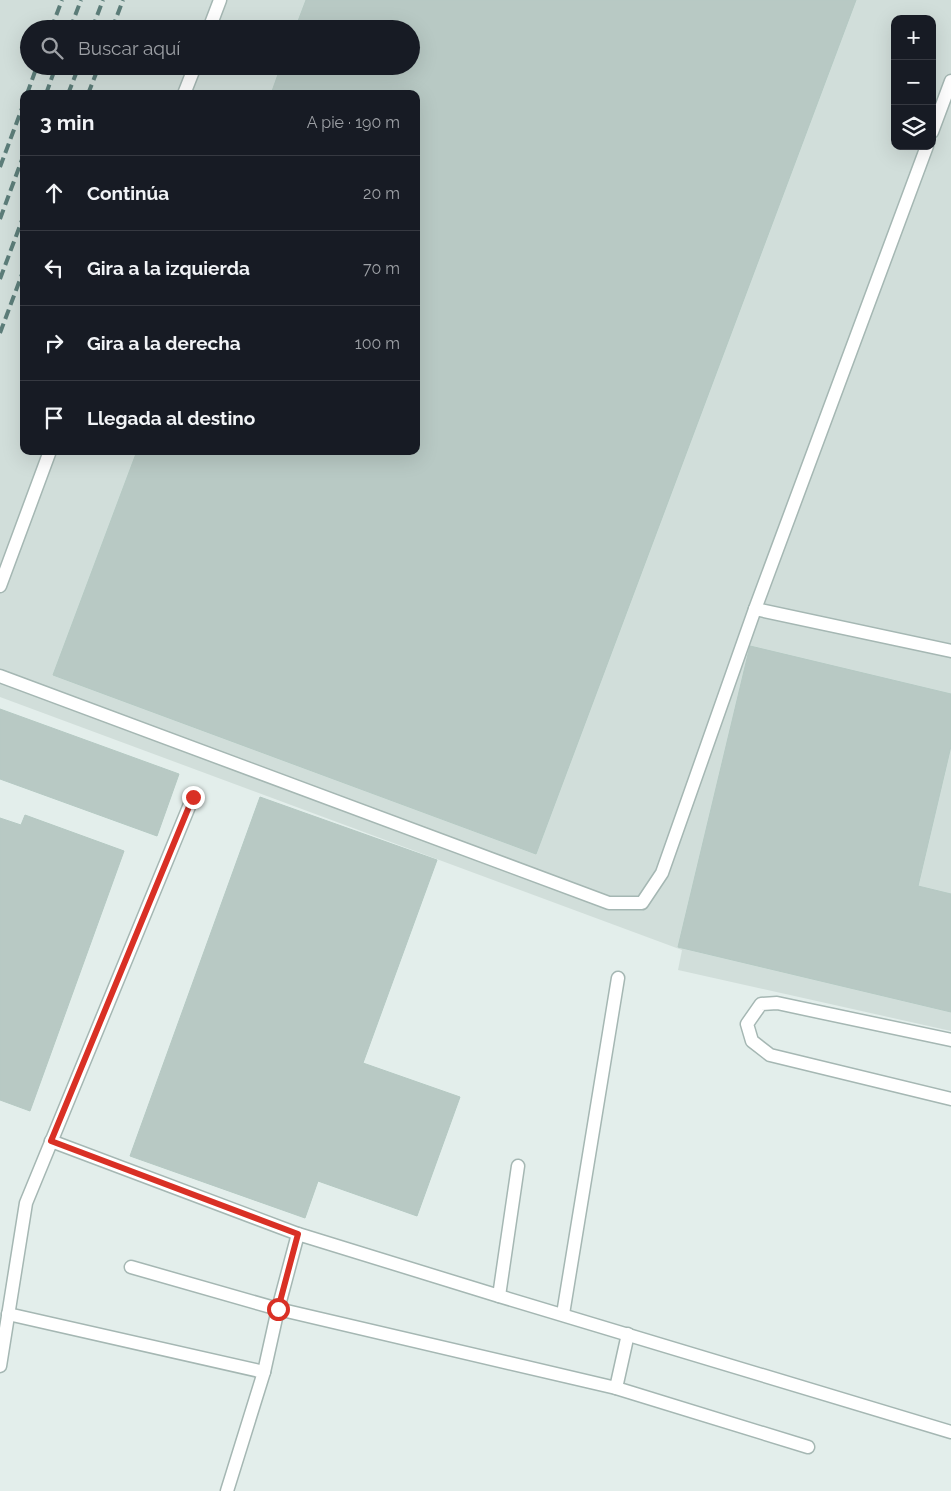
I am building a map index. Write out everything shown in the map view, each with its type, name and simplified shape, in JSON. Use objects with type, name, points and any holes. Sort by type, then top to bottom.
[{"type":"lane","points":[[212,20],[220,0]]},
{"type":"lane","points":[[186,90],[191,75]]},
{"type":"lane","points":[[936,121],[951,81]]},
{"type":"lane","points":[[0,676],[609,903],[642,903],[662,873],[755,609],[926,150]]},
{"type":"lane","points":[[0,586],[49,455]]},
{"type":"lane","points":[[755,609],[951,651]]},
{"type":"lane","points":[[0,1366],[26,1203],[193,797]]},
{"type":"lane","points":[[563,1314],[618,978]]},
{"type":"lane","points":[[951,1040],[777,1003],[761,1004],[747,1024],[752,1040],[770,1056],[951,1098]]},
{"type":"lane","points":[[51,1141],[298,1234],[951,1432]]},
{"type":"lane","points":[[499,1296],[518,1166]]},
{"type":"lane","points":[[227,1491],[264,1372],[298,1234]]},
{"type":"lane","points":[[131,1267],[278,1309],[616,1388],[808,1447]]},
{"type":"lane","points":[[8,1314],[264,1372]]},
{"type":"lane","points":[[616,1388],[628,1334]]},
{"type":"shaded area","points":[[0,0],[951,0],[951,1031],[678,970],[682,950],[0,697]]},
{"type":"building","points":[[306,0],[856,0],[536,854],[53,675],[136,455],[420,455],[420,90],[272,90],[278,75],[420,75],[420,20],[298,20]]},
{"type":"building","points":[[750,646],[951,694],[951,746],[918,886],[951,894],[951,1012],[678,947]]},
{"type":"building","points":[[0,709],[179,774],[157,836],[0,779]]},
{"type":"building","points":[[260,797],[437,860],[363,1063],[460,1097],[417,1216],[318,1181],[305,1218],[130,1156]]},
{"type":"building","points":[[25,815],[124,851],[30,1111],[0,1100],[0,818],[21,825]]},
{"type":"railway","points":[[54,20],[62,0]]},
{"type":"railway","points":[[73,20],[81,0]]},
{"type":"railway","points":[[95,20],[103,0]]},
{"type":"railway","points":[[115,20],[123,0]]},
{"type":"railway","points":[[28,90],[34,75]]},
{"type":"railway","points":[[47,90],[53,75]]},
{"type":"railway","points":[[70,90],[75,75]]},
{"type":"railway","points":[[90,90],[95,75]]},
{"type":"railway","points":[[0,167],[20,114]]},
{"type":"railway","points":[[0,219],[20,165]]},
{"type":"railway","points":[[0,279],[20,226]]},
{"type":"railway","points":[[0,333],[20,280]]},
{"type":"route","points":[[193,797],[51,1141],[298,1234],[278,1309]]}]
